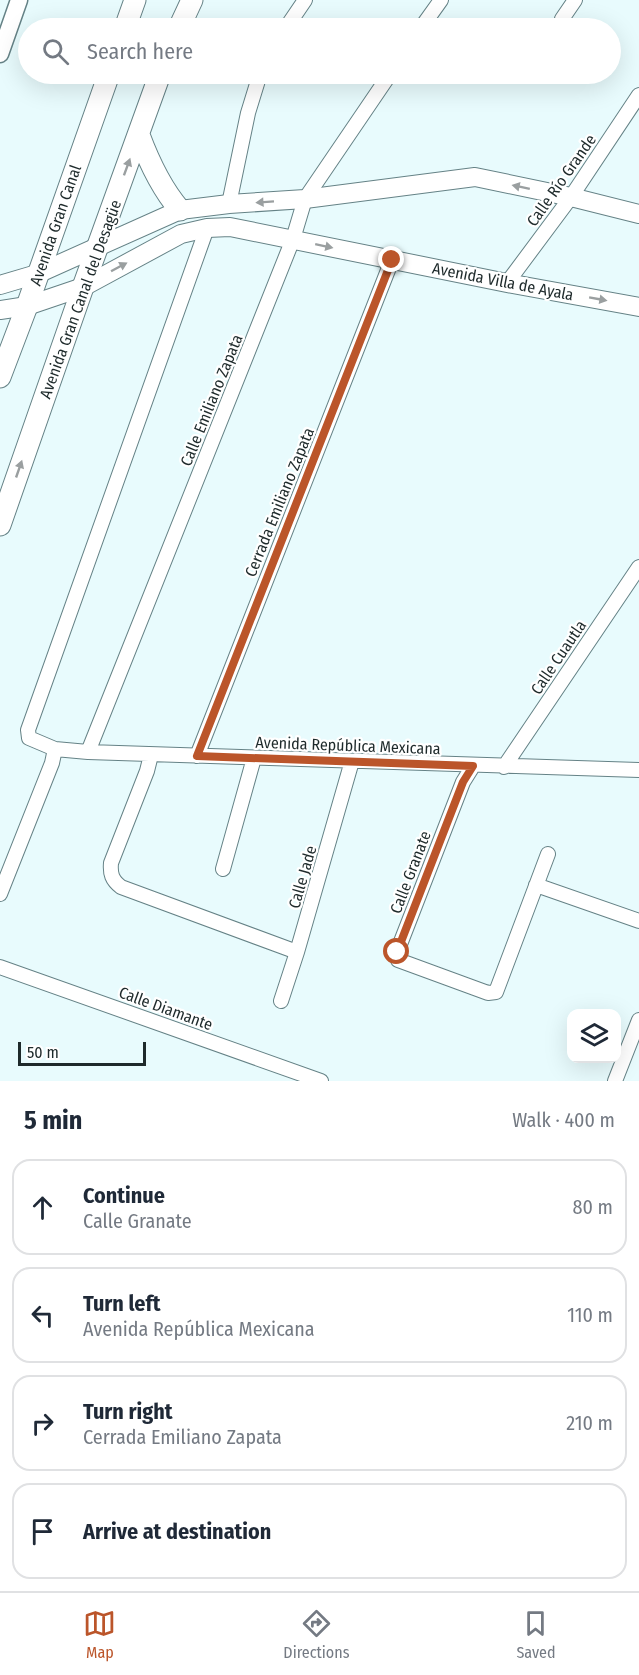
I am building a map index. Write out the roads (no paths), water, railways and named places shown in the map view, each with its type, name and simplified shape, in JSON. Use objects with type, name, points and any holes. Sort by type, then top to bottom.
[{"type":"main road","points":[[129,18],[135,0]]},
{"type":"main road","points":[[184,18],[192,0]]},
{"type":"main road","name":"Avenida Gran Canal","points":[[0,377],[105,84]]},
{"type":"main road","name":"Avenida Gran Canal del Desagüe","points":[[0,525],[157,84]]},
{"type":"main road","points":[[139,135],[162,186],[180,210]]},
{"type":"main road","points":[[0,285],[37,274],[180,210],[229,204],[305,199],[475,177],[639,214]]},
{"type":"main road","name":"Avenida Villa de Ayala","points":[[0,310],[27,306],[83,286],[181,234],[207,228],[230,227],[639,307]]},
{"type":"street","points":[[0,54],[19,0]]},
{"type":"street","points":[[293,18],[305,0]]},
{"type":"street","points":[[428,18],[441,0]]},
{"type":"street","points":[[563,18],[574,0]]},
{"type":"street","points":[[229,204],[257,84]]},
{"type":"street","name":"Calle Emiliano Zapata","points":[[88,752],[293,239],[305,199],[383,84]]},
{"type":"street","name":"Calle Río Grande","points":[[507,283],[571,197],[639,95]]},
{"type":"street","points":[[0,894],[52,763],[55,749],[32,740],[28,730],[207,228]]},
{"type":"street","name":"Cerrada Emiliano Zapata","points":[[197,756],[392,260]]},
{"type":"street","name":"Calle Cuautla","points":[[504,766],[639,567]]},
{"type":"street","name":"Avenida República Mexicana","points":[[55,749],[151,755],[639,770]]},
{"type":"street","points":[[151,755],[147,771],[111,863],[112,877],[121,887],[297,952]]},
{"type":"street","points":[[223,869],[254,758]]},
{"type":"street","name":"Calle Jade","points":[[280,1001],[297,952],[352,761]]},
{"type":"street","name":"Calle Granate","points":[[473,766],[463,782],[397,952],[398,960],[488,993],[496,992],[548,854]]},
{"type":"street","points":[[536,885],[639,921]]},
{"type":"street","name":"Calle Diamante","points":[[0,967],[321,1081]]},
{"type":"street","points":[[615,1081],[634,1051],[639,1020]]}]
